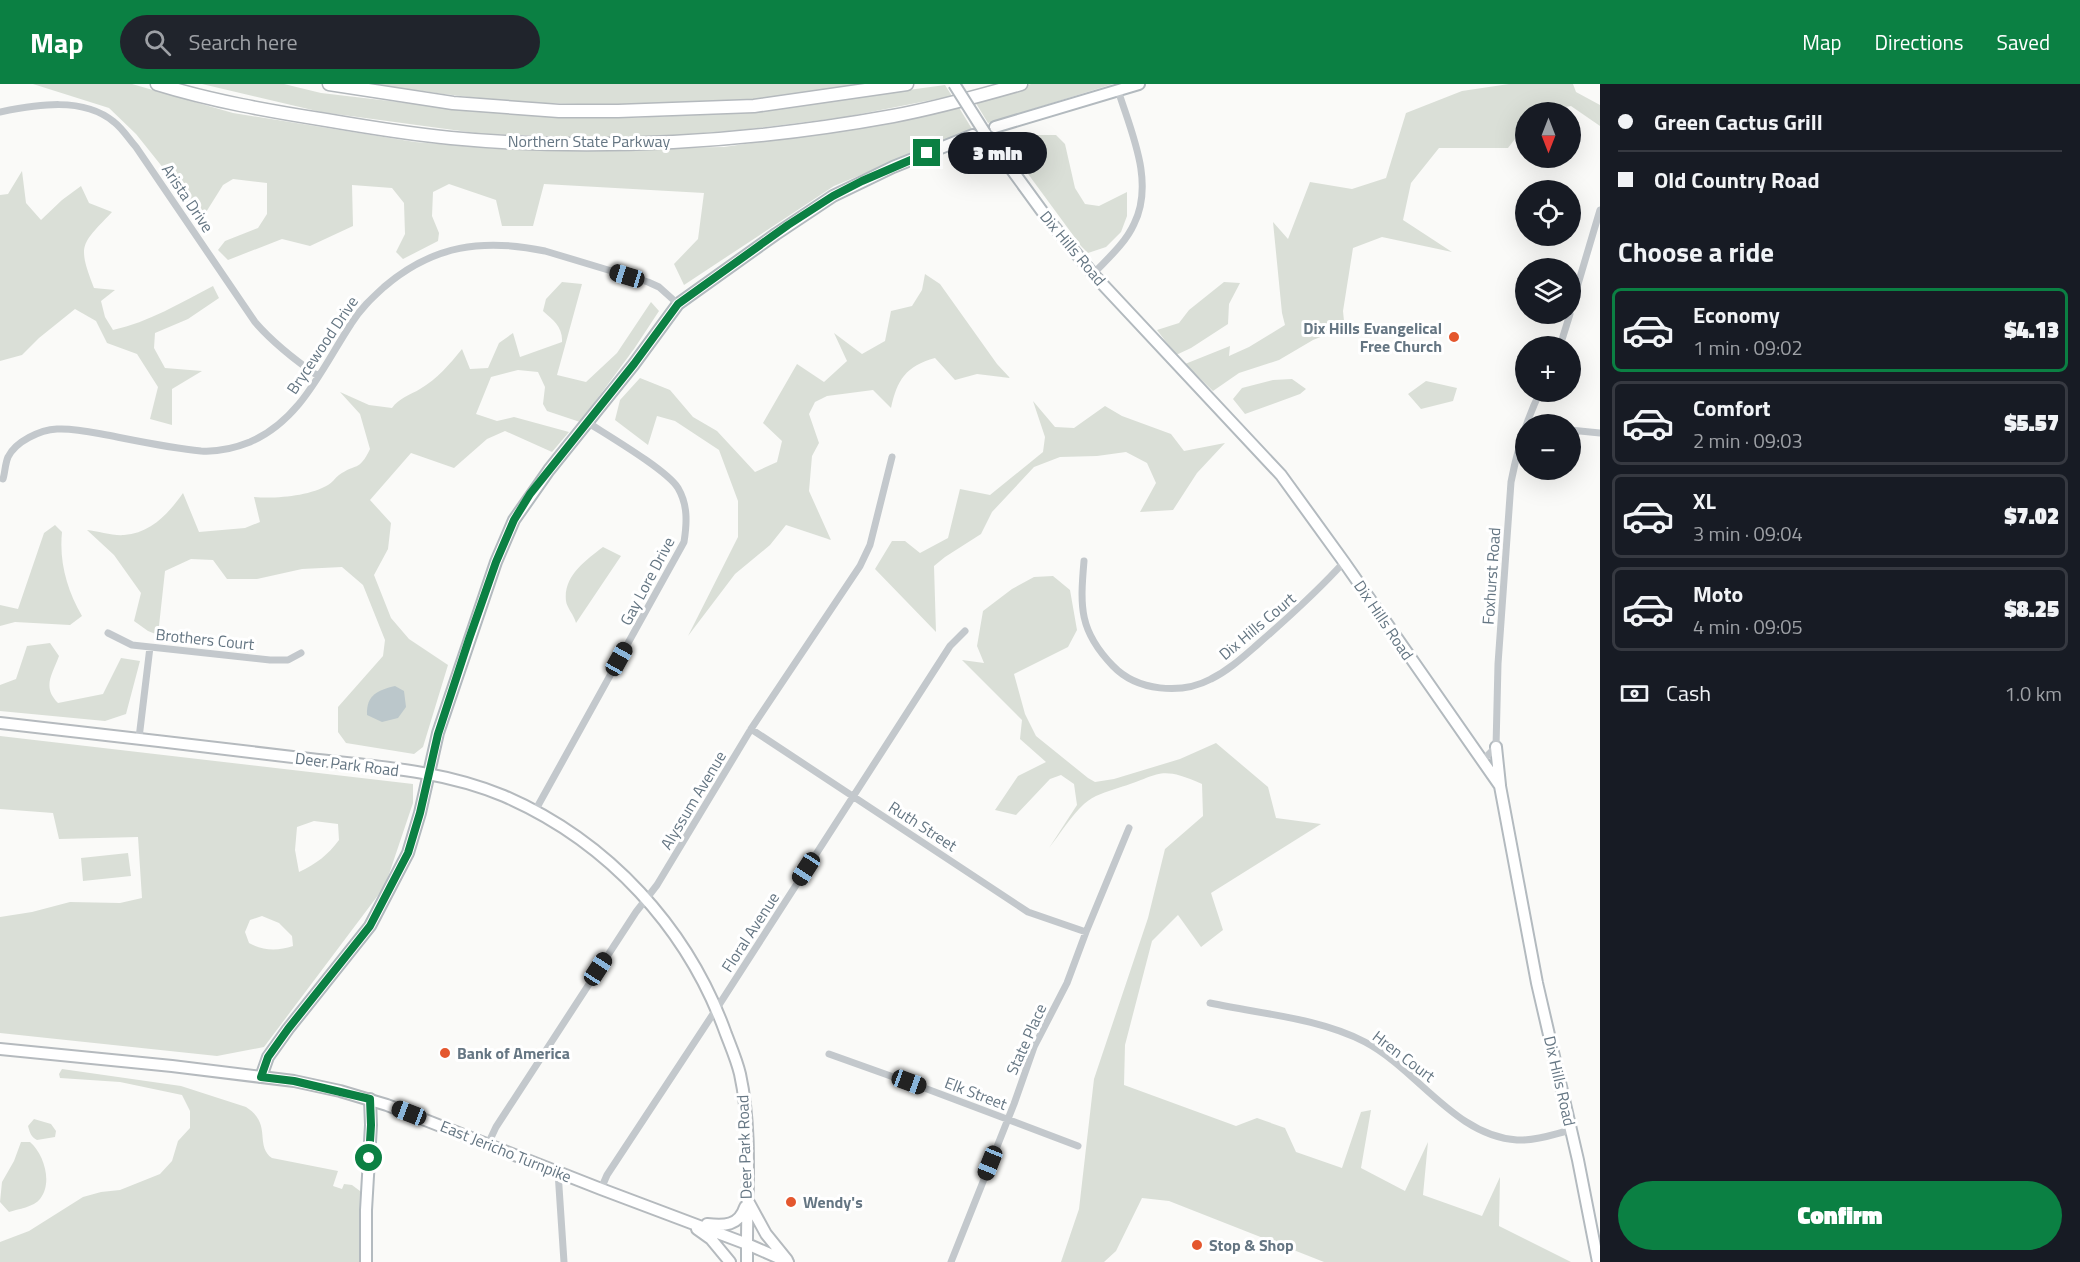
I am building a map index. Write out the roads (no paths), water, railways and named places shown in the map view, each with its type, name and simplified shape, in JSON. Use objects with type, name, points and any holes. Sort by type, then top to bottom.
[{"type":"highway","name":"Northern State Parkway","points":[[157,84],[261,109],[382,130],[452,138],[598,144],[677,142],[799,130],[895,116],[1021,84]]},
{"type":"highway","name":"Northern State Parkway","points":[[329,84],[453,103],[559,111],[618,111],[754,106],[907,84]]},
{"type":"main road","name":"Dix Hills Road","points":[[954,84],[1004,162],[1093,274],[1269,461],[1344,562],[1500,786],[1537,984],[1571,1130],[1598,1262]]},
{"type":"main road","points":[[995,128],[1140,84]]},
{"type":"main road","points":[[261,1077],[274,1048],[364,934],[408,853],[418,822],[438,734],[496,562],[514,520],[549,470],[634,364],[678,304],[833,196],[893,167],[973,135]]},
{"type":"main road","name":"Deer Park Road","points":[[0,723],[429,774],[502,795],[535,811],[601,855],[647,897],[683,945],[717,1008],[739,1072],[745,1104],[747,1262]]},
{"type":"main road","points":[[1496,747],[1500,786]]},
{"type":"main road","name":"East Jericho Turnpike","points":[[0,1049],[294,1081],[370,1099],[789,1262]]},
{"type":"main road","points":[[366,1262],[370,1099]]},
{"type":"main road","points":[[687,1221],[715,1225],[732,1224],[743,1212],[747,1198]]},
{"type":"main road","points":[[747,1198],[766,1234],[789,1262]]},
{"type":"main road","points":[[687,1221],[711,1239],[730,1262]]},
{"type":"street","points":[[1093,274],[1124,240],[1134,225],[1140,209],[1142,192],[1140,159],[1118,90]]},
{"type":"street","name":"Arista Drive","points":[[0,112],[27,106],[60,104],[90,108],[114,121],[136,147],[255,322],[293,359],[318,376]]},
{"type":"street","points":[[1581,275],[1600,210]]},
{"type":"street","name":"Brycewood Drive","points":[[3,479],[8,457],[20,444],[36,434],[56,429],[77,430],[202,451],[225,449],[248,443],[270,432],[287,418],[318,376],[352,321],[370,299],[416,263],[439,253],[460,248],[502,245],[545,251],[648,282],[659,287],[678,304]]},
{"type":"street","name":"Gay Lore Drive","points":[[535,811],[684,542],[687,521],[684,502],[677,486],[662,473],[587,422]]},
{"type":"street","points":[[1581,431],[1600,433]]},
{"type":"street","name":"Alyssum Avenue","points":[[488,1144],[496,1127],[657,885],[751,729],[860,567],[870,545],[892,457]]},
{"type":"street","name":"Foxhurst Road","points":[[1496,747],[1498,664],[1511,482],[1515,458]]},
{"type":"street","name":"Dix Hills Court","points":[[1084,561],[1082,605],[1086,628],[1093,643],[1117,670],[1130,679],[1149,686],[1167,688],[1189,687],[1209,681],[1228,669],[1313,597],[1344,562]]},
{"type":"street","name":"Floral Avenue","points":[[601,1189],[607,1175],[950,646],[965,631]]},
{"type":"street","name":"Brothers Court","points":[[108,633],[132,645],[270,660],[288,660],[301,653]]},
{"type":"street","points":[[139,738],[150,647]]},
{"type":"street","name":"Ruth Street","points":[[751,729],[1028,912],[1086,932]]},
{"type":"street","points":[[1482,761],[1496,747]]},
{"type":"street","name":"State Place","points":[[951,1262],[1034,1047],[1067,983],[1129,828]]},
{"type":"street","name":"Hren Court","points":[[1210,1003],[1335,1029],[1366,1043],[1389,1058],[1473,1128],[1491,1136],[1518,1140],[1571,1130]]},
{"type":"street","name":"Elk Street","points":[[829,1054],[1078,1146]]},
{"type":"street","points":[[558,1172],[564,1262]]},
{"type":"place","name":"Dix Hills Evangelical Free Church","points":[[1454,337]]},
{"type":"place","name":"Bank of America","points":[[445,1053]]},
{"type":"place","name":"Wendy's","points":[[791,1202]]},
{"type":"place","name":"Stop & Shop","points":[[1197,1245]]}]
